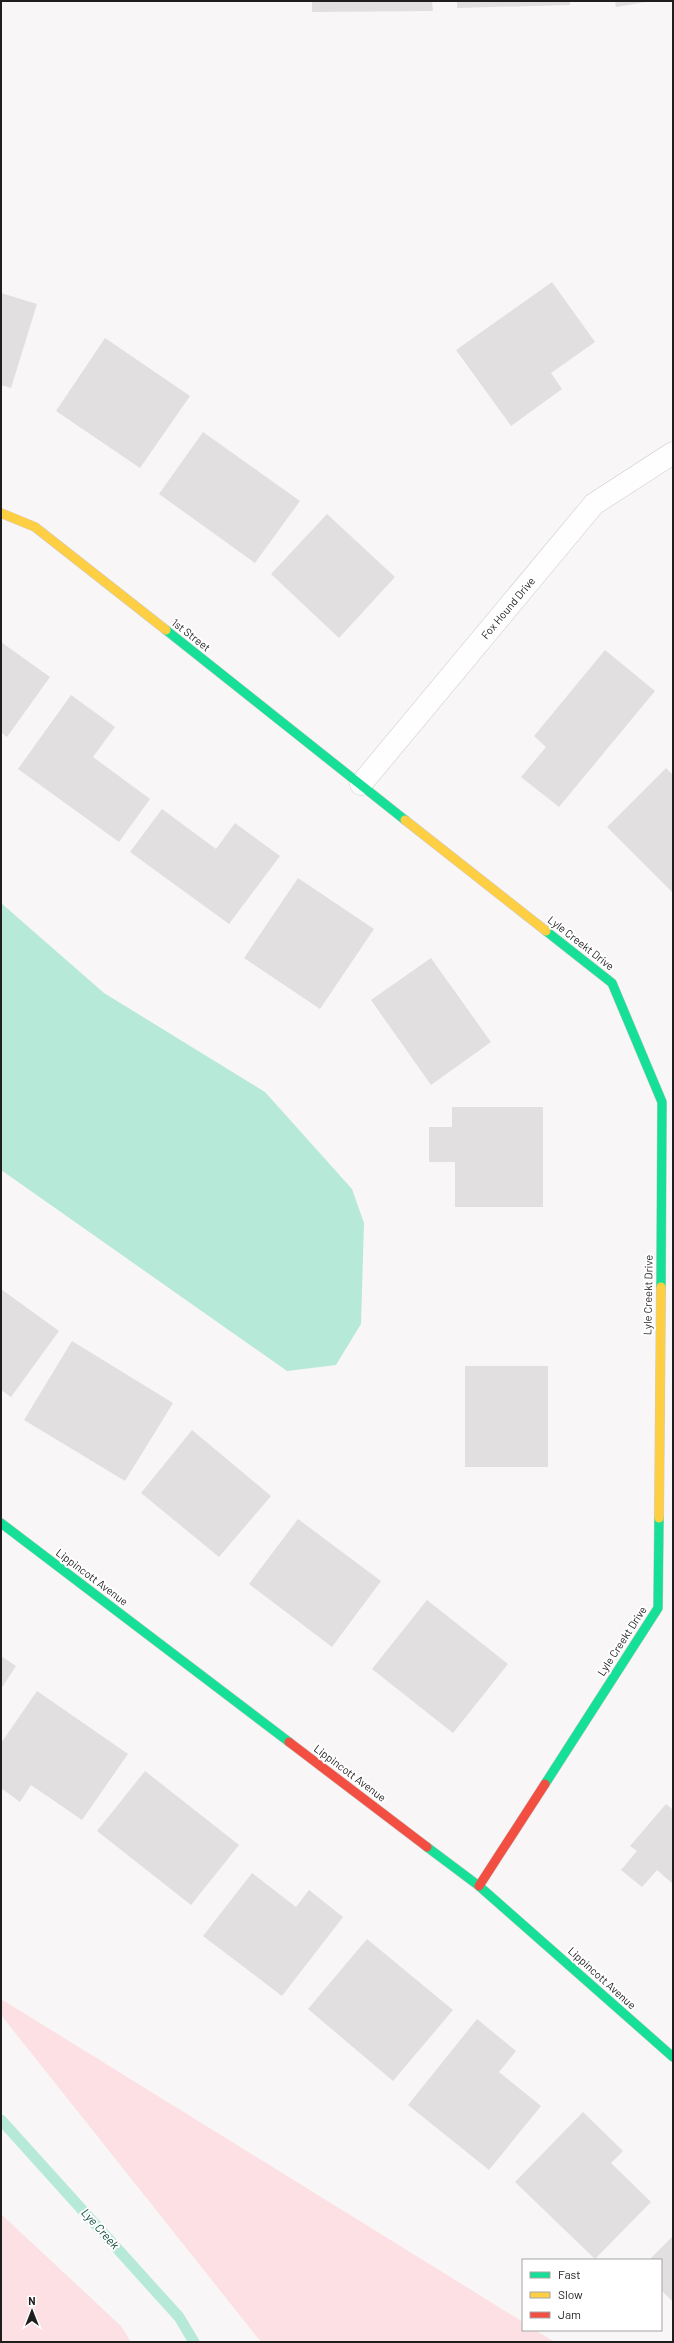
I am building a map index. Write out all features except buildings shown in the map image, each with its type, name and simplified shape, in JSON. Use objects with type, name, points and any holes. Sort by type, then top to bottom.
[{"type":"street","name":"Fox Hound Drive","points":[[361,784],[594,504],[673,453]]},
{"type":"street","name":"1st Street","points":[[1,513],[35,527],[361,784]]},
{"type":"street","name":"Lyle Creekt Drive","points":[[361,784],[612,983],[662,1102],[658,1608],[479,1886]]},
{"type":"street","name":"Lippincott Avenue","points":[[1,1523],[479,1886],[673,2057]]},
{"type":"shaded area","points":[[1,903],[104,993],[265,1092],[352,1189],[364,1223],[361,1324],[336,1365],[287,1371],[1,1170]]},
{"type":"shaded area","points":[[1,1999],[522,2321],[522,2331],[537,2331],[555,2342],[261,2342],[1,2015]]},
{"type":"shaded area","points":[[1,2214],[121,2326],[131,2342],[1,2342]]},
{"type":"waterway","name":"Lye Creek","points":[[1,2120],[179,2317],[194,2342]]},
{"type":"traffic: fast","points":[[166,630],[405,820]]},
{"type":"traffic: fast","points":[[546,931],[612,983],[662,1102],[661,1287]]},
{"type":"traffic: fast","points":[[545,1784],[658,1608],[659,1518]]},
{"type":"traffic: fast","points":[[1,1523],[289,1742]]},
{"type":"traffic: fast","points":[[427,1847],[479,1886],[673,2057]]},
{"type":"traffic: slow","points":[[1,513],[35,527],[166,630]]},
{"type":"traffic: slow","points":[[405,820],[546,931]]},
{"type":"traffic: slow","points":[[659,1518],[661,1287]]},
{"type":"traffic: jam","points":[[289,1742],[427,1847]]},
{"type":"traffic: jam","points":[[479,1886],[545,1784]]}]
